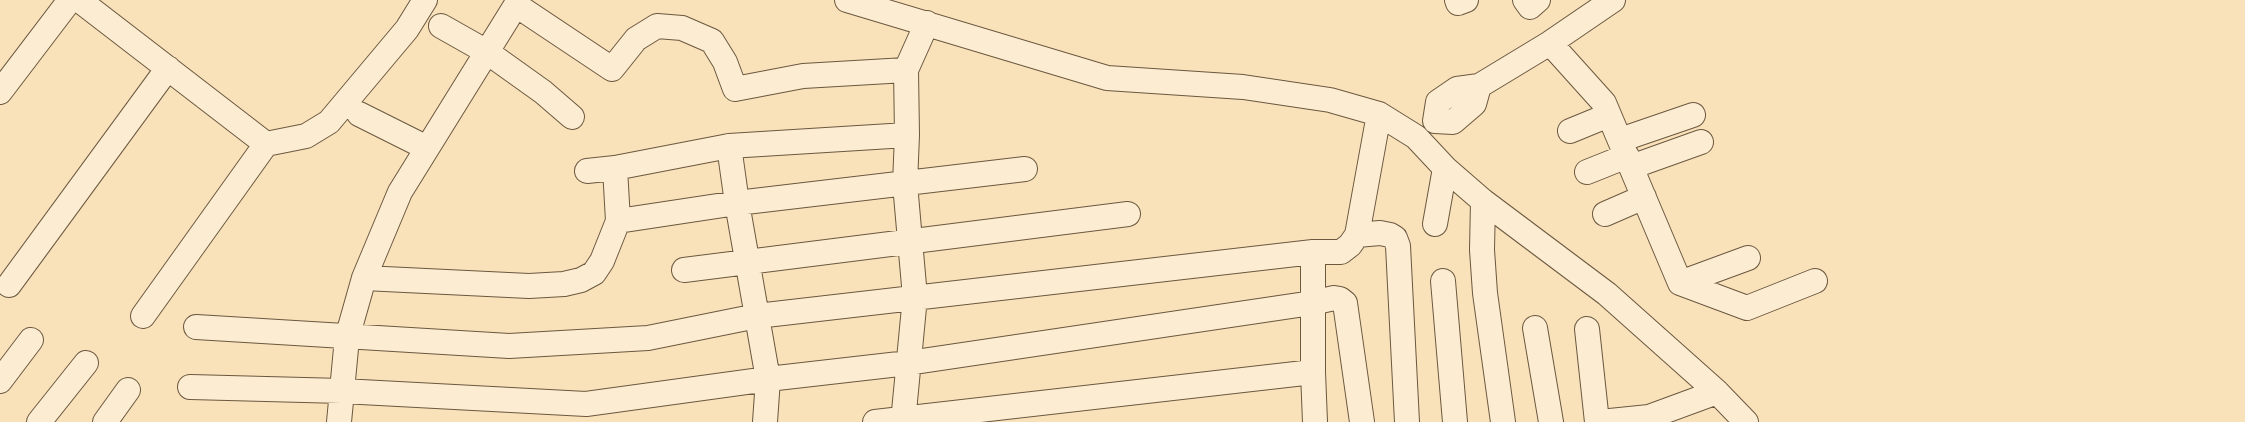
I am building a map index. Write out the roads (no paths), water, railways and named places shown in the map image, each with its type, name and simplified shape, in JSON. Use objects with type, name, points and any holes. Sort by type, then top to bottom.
[{"type":"street","points":[[0,92],[70,0]]},
{"type":"street","points":[[79,0],[266,144]]},
{"type":"street","points":[[143,316],[266,144],[306,136],[329,122],[407,29],[425,0]]},
{"type":"street","points":[[1457,0],[1458,3],[1466,0]]},
{"type":"street","points":[[1525,0],[1530,7],[1538,0]]},
{"type":"street","points":[[1416,137],[1435,121],[1438,102],[1457,88],[1480,86],[1550,43],[1613,0]]},
{"type":"street","points":[[856,1],[1107,78],[1243,87],[1330,100],[1378,114],[1416,137],[1445,168],[1483,201],[1607,294],[1717,392],[1746,422]]},
{"type":"street","points":[[339,422],[348,338],[364,278],[400,192],[516,5],[612,69],[636,39],[658,26],[682,28],[712,41],[725,62],[735,89],[803,76],[906,70]]},
{"type":"street","points":[[903,421],[915,297],[905,184],[908,135],[906,70],[927,23]]},
{"type":"street","points":[[441,26],[487,52],[543,92],[572,117]]},
{"type":"street","points":[[1550,43],[1604,103],[1680,283],[1746,308],[1815,282]]},
{"type":"street","points":[[9,286],[168,68]]},
{"type":"street","points":[[359,114],[427,148]]},
{"type":"street","points":[[196,327],[348,338],[509,346],[648,338],[757,316],[1313,252],[1341,252],[1350,245],[1357,235],[1378,114]]},
{"type":"street","points":[[1570,131],[1609,115]]},
{"type":"street","points":[[1587,172],[1626,154],[1693,115]]},
{"type":"street","points":[[587,171],[615,168],[729,146],[908,135]]},
{"type":"street","points":[[1626,154],[1701,142]]},
{"type":"street","points":[[729,146],[737,203],[768,379],[765,422]]},
{"type":"street","points":[[364,278],[528,286],[564,284],[581,280],[594,272],[602,261],[618,221],[615,168]]},
{"type":"street","points":[[1435,224],[1445,168]]},
{"type":"street","points":[[618,221],[737,203],[1025,169]]},
{"type":"street","points":[[1605,214],[1644,197]]},
{"type":"street","points":[[1483,201],[1482,250],[1485,292],[1503,422]]},
{"type":"street","points":[[684,270],[747,260],[1128,214]]},
{"type":"street","points":[[1357,235],[1380,232],[1390,234],[1395,238],[1398,246],[1407,422]]},
{"type":"street","points":[[1313,252],[1312,372],[1315,422]]},
{"type":"street","points":[[1680,283],[1748,258]]},
{"type":"street","points":[[1443,281],[1455,422]]},
{"type":"street","points":[[190,387],[342,392],[586,404],[768,379],[908,363],[1312,303],[1334,298],[1340,299],[1345,303],[1362,422]]},
{"type":"street","points":[[1535,328],[1552,422]]},
{"type":"street","points":[[1587,329],[1599,422],[1649,420],[1717,392]]},
{"type":"street","points":[[0,381],[31,340]]},
{"type":"street","points":[[39,422],[86,363]]},
{"type":"street","points":[[875,422],[903,421],[1312,372]]},
{"type":"street","points":[[105,422],[128,390]]}]
